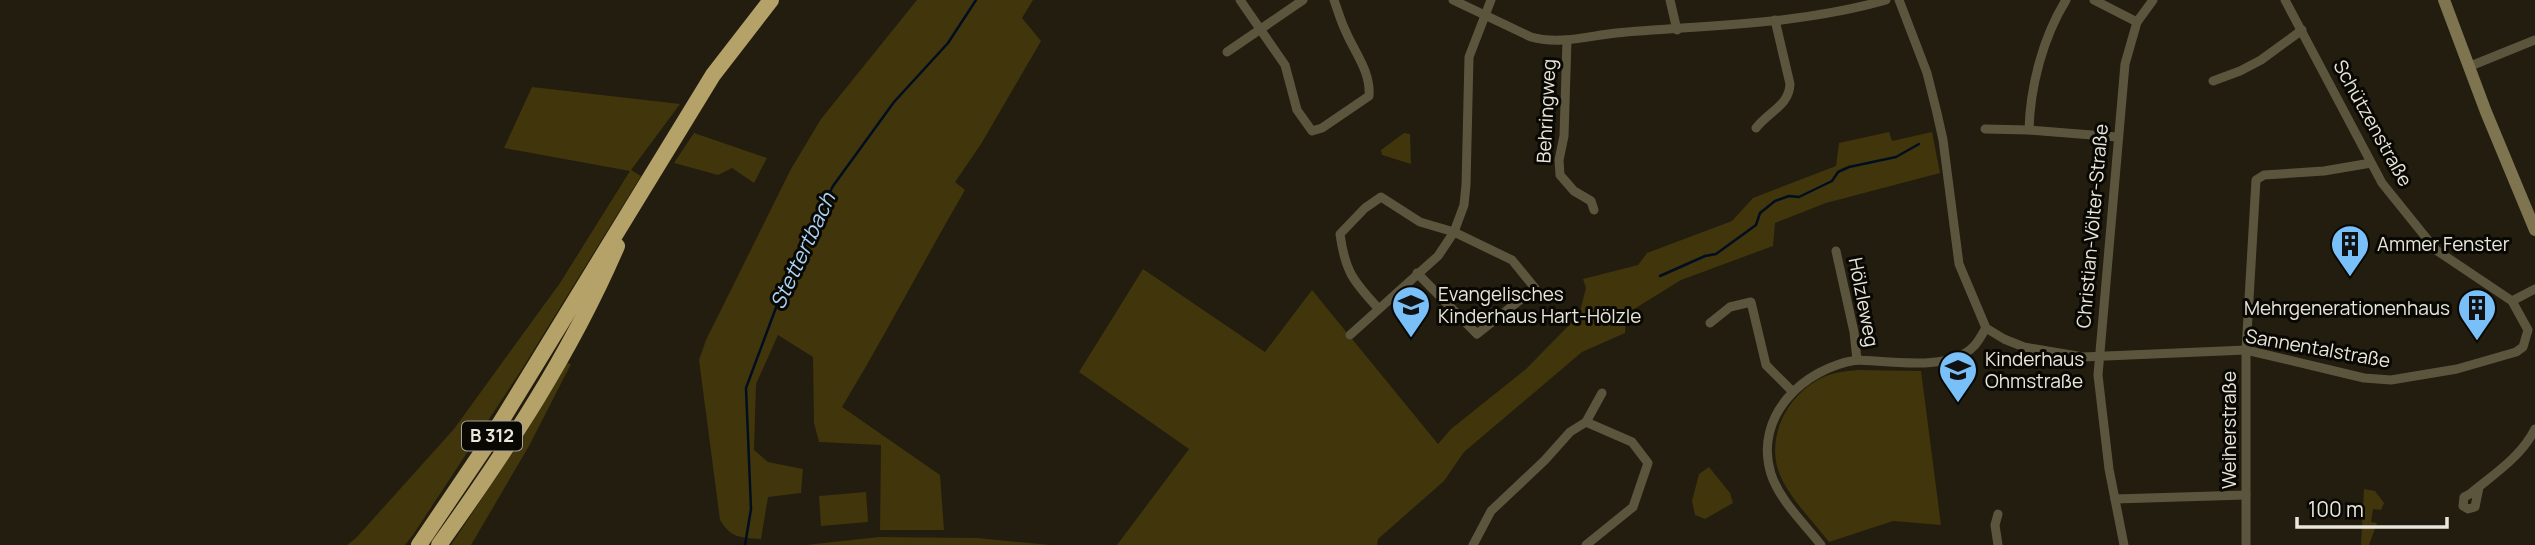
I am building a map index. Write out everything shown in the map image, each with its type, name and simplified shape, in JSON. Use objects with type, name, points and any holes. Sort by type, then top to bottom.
[{"type":"highway","name":"B 312","points":[[419,545],[486,446],[674,135],[713,75],[771,0]]},
{"type":"highway","name":"B 312","points":[[439,545],[480,488],[563,356],[600,284],[634,204]]},
{"type":"main road","points":[[2447,3],[2468,67],[2530,202],[2535,230]]},
{"type":"street","points":[[1240,0],[1285,65],[1297,110],[1312,131],[1322,128],[1369,96],[1370,88],[1360,56],[1347,34],[1334,0]]},
{"type":"street","points":[[1227,52],[1303,0]]},
{"type":"street","points":[[1453,0],[1541,40],[1567,40],[1617,33],[1775,20],[1886,0]]},
{"type":"street","points":[[1350,335],[1438,256],[1454,232],[1464,205],[1466,185],[1469,57],[1491,0]]},
{"type":"street","points":[[1670,0],[1677,30]]},
{"type":"street","points":[[1821,545],[1780,492],[1771,474],[1768,454],[1773,423],[1791,391],[1822,370],[1857,360],[1933,363],[1948,360],[1973,347],[1986,328],[1959,264],[1937,113],[1927,73],[1899,0]]},
{"type":"street","points":[[2029,130],[2029,116],[2042,54],[2066,0]]},
{"type":"street","points":[[2094,0],[2137,22]]},
{"type":"street","name":"Christian-Völter-Straße","points":[[2124,545],[2098,375],[2124,64],[2137,22],[2153,0]]},
{"type":"street","name":"Schützenstraße","points":[[2285,0],[2382,183],[2436,250],[2512,301],[2528,330],[2523,346]]},
{"type":"street","points":[[1756,128],[1790,95],[1790,84],[1775,20]]},
{"type":"street","points":[[2213,81],[2261,60],[2302,30]]},
{"type":"street","name":"Behringweg","points":[[1567,40],[1560,175],[1574,191],[1591,201],[1594,210]]},
{"type":"street","points":[[2468,67],[2535,40]]},
{"type":"street","points":[[1985,129],[2117,137]]},
{"type":"street","name":"Weiherstraße","points":[[2246,545],[2246,350],[2256,180],[2264,175],[2324,172],[2371,163]]},
{"type":"street","points":[[1378,308],[1353,281],[1343,254],[1340,234],[1365,208],[1381,197],[1420,222],[1454,232],[1513,260],[1535,288],[1477,334],[1417,273]]},
{"type":"street","name":"Hölzleweg","points":[[1836,251],[1854,332],[1857,360]]},
{"type":"street","points":[[2512,301],[2535,289]]},
{"type":"street","points":[[1710,323],[1730,307],[1751,302],[1766,365],[1791,391]]},
{"type":"street","name":"Sannentalstraße","points":[[1986,328],[2024,347],[2099,357],[2246,350],[2364,377],[2391,380],[2457,369],[2516,352],[2523,346]]},
{"type":"street","points":[[1472,545],[1491,511],[1545,460],[1570,432],[1586,422],[1602,393]]},
{"type":"street","points":[[1586,422],[1632,442],[1648,463],[1633,507],[1586,545]]},
{"type":"street","points":[[2479,487],[2519,453],[2535,429]]},
{"type":"street","points":[[2115,499],[2246,495]]},
{"type":"street","points":[[1998,514],[1995,525],[1998,545]]},
{"type":"shaded area","points":[[917,0],[1033,0],[1022,18],[1041,41],[981,144],[955,182],[965,190],[842,407],[940,475],[944,530],[880,530],[881,445],[819,442],[814,423],[813,357],[778,335],[756,384],[754,450],[768,462],[803,469],[801,493],[768,497],[761,539],[737,536],[720,520],[699,360],[706,340],[791,169],[821,119]]},
{"type":"shaded area","points":[[532,87],[680,104],[631,170],[641,176],[522,369],[413,535],[405,545],[347,545],[454,429],[560,283],[630,171],[504,148]]},
{"type":"shaded area","points":[[1889,132],[1892,141],[1932,132],[1940,173],[1826,203],[1775,223],[1773,246],[1681,280],[1626,314],[1625,333],[1582,352],[1464,452],[1444,481],[1378,539],[1377,545],[1117,545],[1189,449],[1079,372],[1143,269],[1265,352],[1312,290],[1438,444],[1451,429],[1526,369],[1579,315],[1586,288],[1583,279],[1638,265],[1647,253],[1732,221],[1753,198],[1836,166],[1839,143]]},
{"type":"shaded area","points":[[694,133],[767,158],[754,183],[732,168],[718,175],[674,163]]},
{"type":"shaded area","points":[[1404,133],[1410,134],[1411,164],[1382,155],[1381,150]]},
{"type":"shaded area","points":[[567,363],[571,364],[529,446],[471,545],[451,545],[526,432]]},
{"type":"shaded area","points":[[1858,370],[1921,371],[1941,525],[1893,521],[1829,542],[1796,502],[1780,475],[1775,446],[1783,417],[1791,404],[1801,392],[1826,376]]},
{"type":"shaded area","points":[[1709,467],[1730,493],[1733,503],[1705,519],[1695,515],[1692,501],[1699,474]]},
{"type":"shaded area","points":[[2364,489],[2375,491],[2384,503],[2381,510],[2373,509],[2371,522],[2377,523],[2369,545],[2361,545]]},
{"type":"shaded area","points":[[866,492],[868,522],[821,526],[819,496]]},
{"type":"shaded area","points":[[879,537],[977,538],[1050,545],[806,545]]},
{"type":"waterway","name":"Stettertbach","points":[[745,545],[751,509],[746,388],[790,270],[833,186],[894,102],[948,43],[976,0]]},
{"type":"waterway","points":[[1660,276],[1705,256],[1716,254],[1756,225],[1760,213],[1775,201],[1789,196],[1799,197],[1832,181],[1838,172],[1849,167],[1896,157],[1919,144]]},
{"type":"place","name":"Ammer Fenster","points":[[2350,278]]},
{"type":"place","name":"Evangelisches Kinderhaus Hart-Hölzle","points":[[1411,339]]},
{"type":"place","name":"Mehrgenerationenhaus","points":[[2477,342]]},
{"type":"place","name":"Kinderhaus Ohmstraße","points":[[1958,404]]}]
